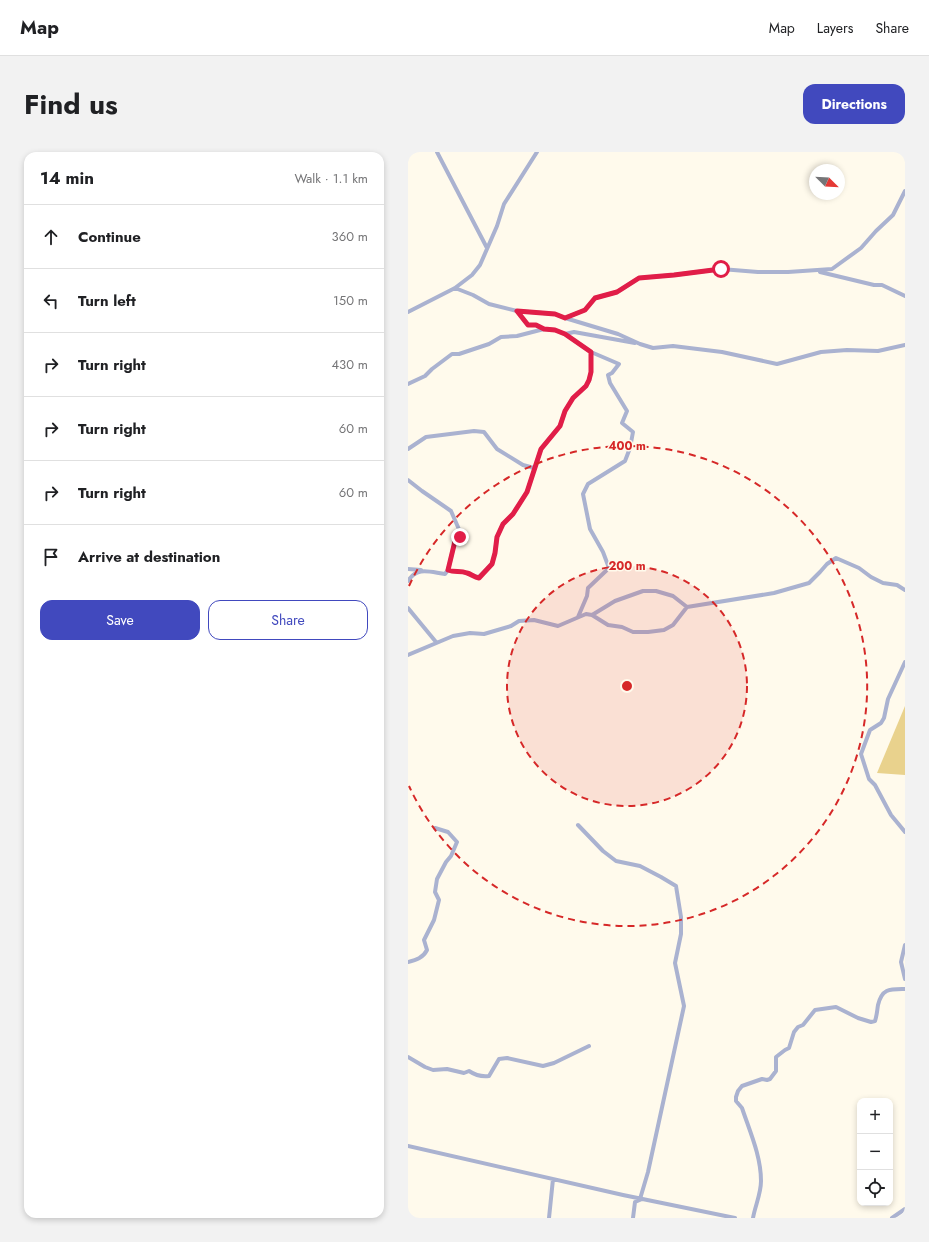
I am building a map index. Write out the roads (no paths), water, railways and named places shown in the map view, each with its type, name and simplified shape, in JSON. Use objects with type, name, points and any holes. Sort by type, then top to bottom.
[{"type":"street","points":[[437,152],[487,248]]},
{"type":"street","points":[[408,312],[455,288],[472,275],[480,265],[497,226],[504,204],[537,152]]},
{"type":"street","points":[[565,318],[585,310],[595,298],[617,292],[639,278],[721,269],[758,272],[816,271],[832,269],[861,248],[893,215],[905,191]]},
{"type":"street","points":[[816,271],[874,285],[882,285],[905,296]]},
{"type":"street","points":[[455,288],[473,295],[489,304],[517,311],[555,314],[618,334],[640,344]]},
{"type":"street","points":[[517,311],[528,325]]},
{"type":"street","points":[[528,325],[536,325],[544,329]]},
{"type":"street","points":[[521,335],[528,325]]},
{"type":"street","points":[[408,384],[425,376],[452,354],[459,354],[489,344],[501,337],[521,335],[544,329],[555,330],[565,334],[591,352],[619,364],[612,373],[608,375],[610,383],[627,411],[622,423],[633,432],[630,448],[625,461],[588,484],[583,494],[590,529],[603,552],[609,568],[588,588],[587,596],[578,617]]},
{"type":"street","points":[[565,334],[574,332],[608,337],[653,348],[673,346],[722,352],[777,364],[821,352],[847,350],[878,351],[905,346]]},
{"type":"street","points":[[448,570],[453,572],[466,572],[479,578],[492,564],[500,528],[513,514],[527,492],[541,449],[560,426],[565,411],[573,398],[586,386],[589,380],[591,372],[591,352]]},
{"type":"street","points":[[408,449],[426,437],[474,431],[484,432],[497,448],[523,465],[534,468]]},
{"type":"street","points":[[408,480],[451,511],[461,534],[455,541],[448,570],[445,574],[421,570],[408,570]]},
{"type":"street","points":[[408,655],[453,636],[470,633],[484,634],[511,626],[519,621],[534,620],[558,626],[586,614],[592,615],[608,625],[622,627],[633,632],[664,630],[673,625],[687,607],[774,593],[809,583],[827,564],[836,558],[858,568],[883,583],[897,586],[905,590]]},
{"type":"street","points":[[408,581],[412,575],[421,570]]},
{"type":"street","points":[[592,615],[615,601],[643,591],[656,591],[673,596],[687,607]]},
{"type":"street","points":[[408,608],[436,642]]},
{"type":"street","points":[[905,662],[888,700],[884,718],[881,723],[870,730],[861,754],[869,779],[875,785],[891,815],[905,832]]},
{"type":"street","points":[[578,825],[603,851],[616,861],[640,866],[676,886],[681,917],[679,950],[676,956],[676,963],[684,1006],[648,1172],[641,1199],[635,1202],[633,1218]]},
{"type":"street","points":[[408,962],[419,959],[427,950],[424,943],[425,936],[434,920],[440,900],[435,892],[437,879],[451,856],[457,842],[448,832],[435,828]]},
{"type":"street","points":[[905,945],[901,962],[905,979]]},
{"type":"street","points":[[753,1218],[761,1182],[759,1162],[742,1108],[736,1101],[738,1091],[742,1086],[762,1079],[770,1079],[776,1071],[776,1057],[789,1048],[794,1032],[798,1027],[803,1025],[814,1010],[836,1007],[871,1022],[874,1021],[878,1014],[880,997],[884,992],[890,989],[905,989]]},
{"type":"street","points":[[408,1057],[433,1070],[447,1069],[464,1073],[469,1071],[474,1074],[489,1076],[500,1059],[507,1058],[543,1066],[554,1063],[589,1046]]},
{"type":"street","points":[[408,1146],[641,1199],[735,1218]]},
{"type":"street","points":[[549,1218],[553,1179]]},
{"type":"street","points":[[892,1218],[905,1209]]}]
